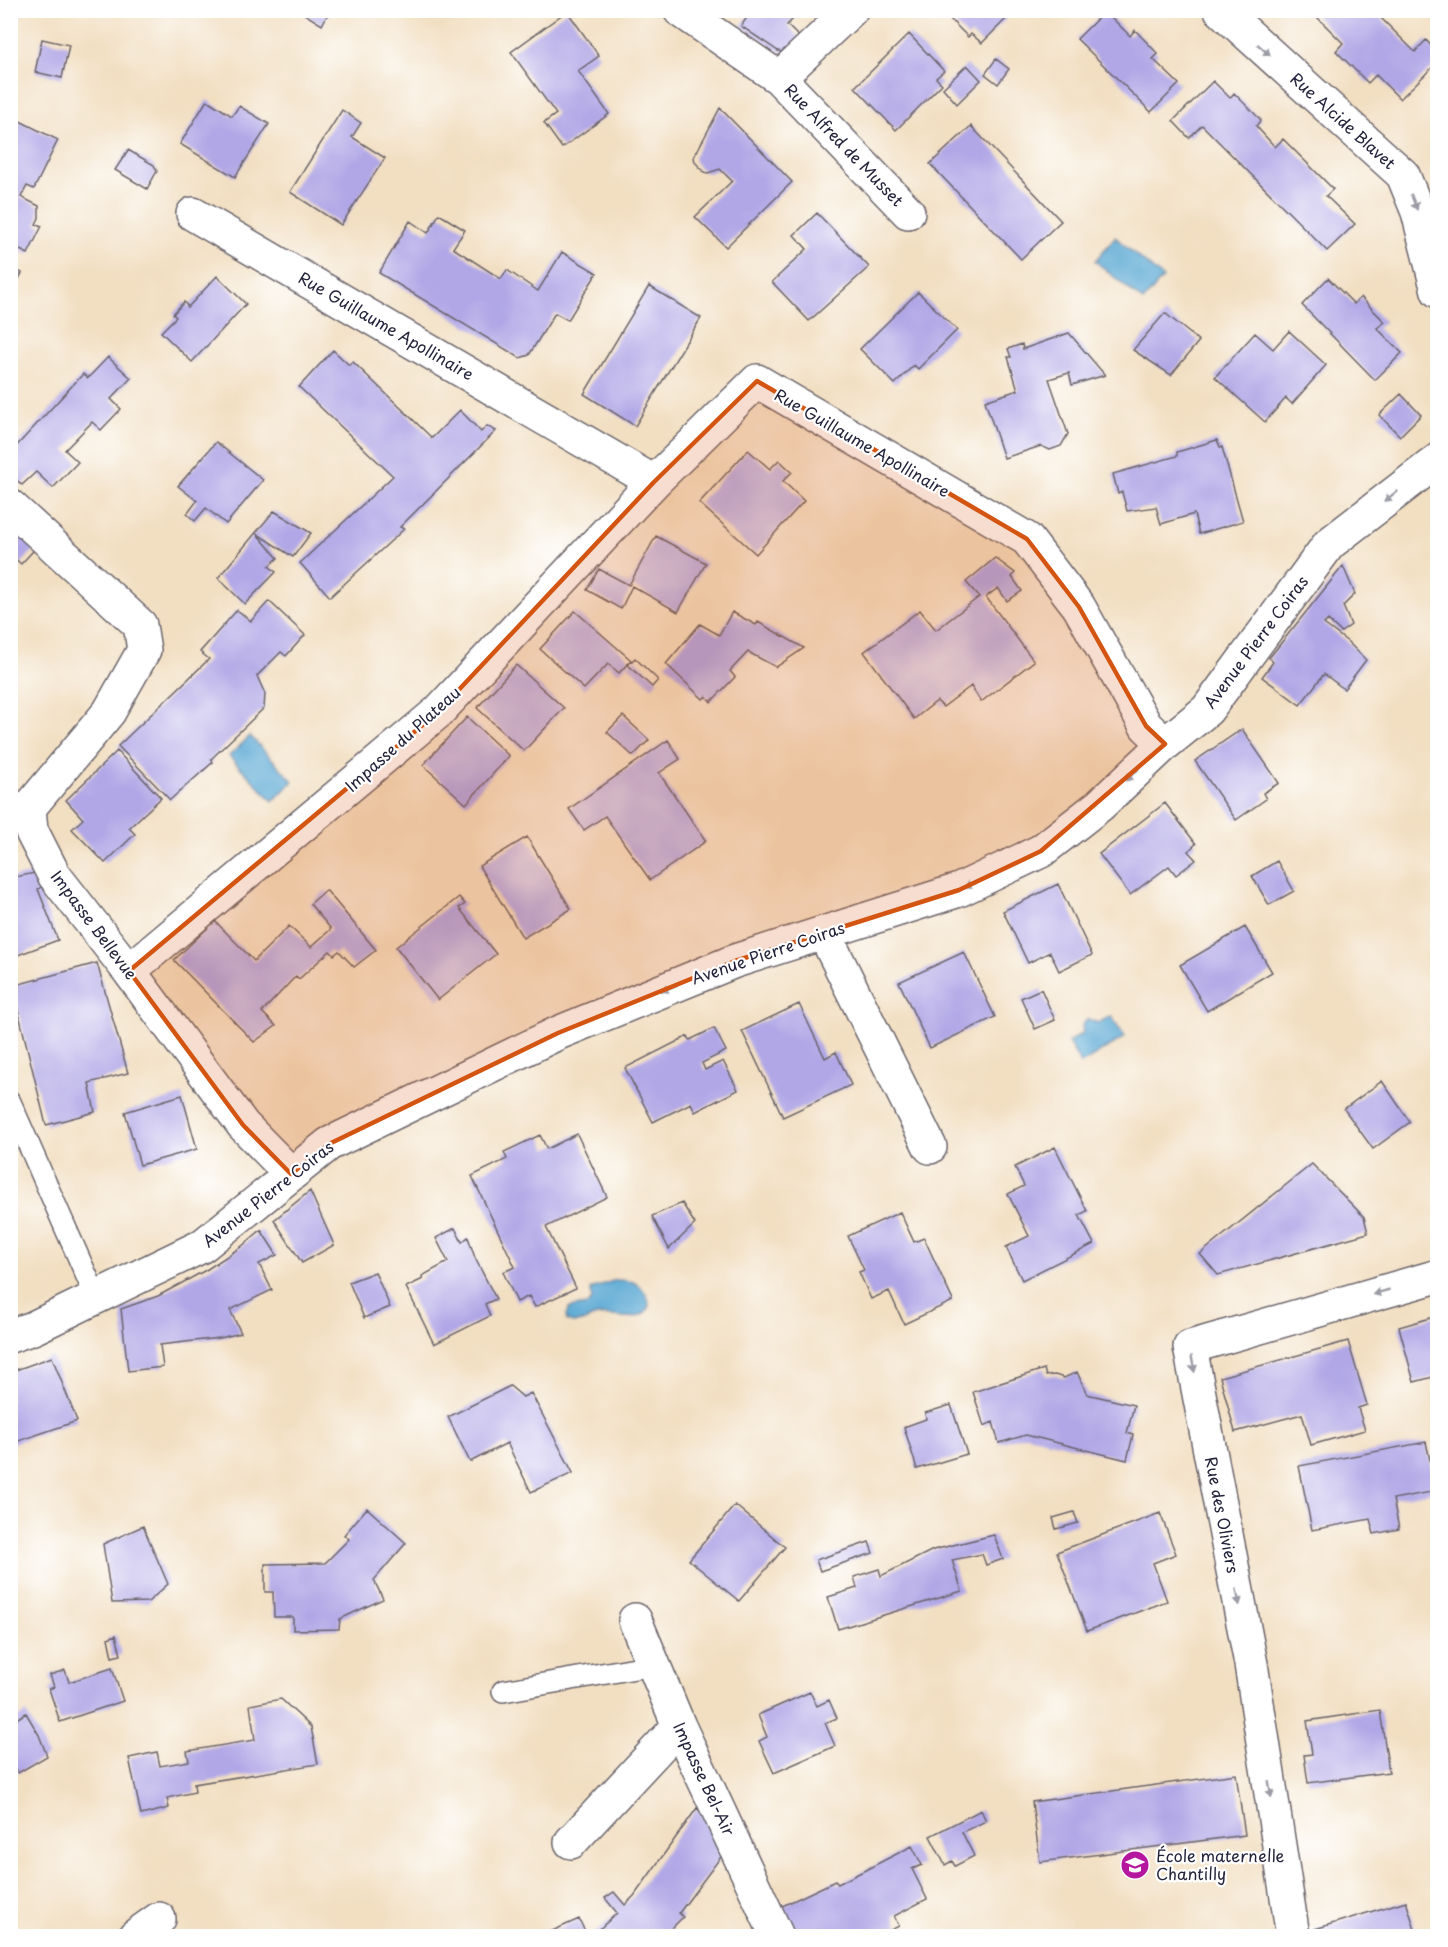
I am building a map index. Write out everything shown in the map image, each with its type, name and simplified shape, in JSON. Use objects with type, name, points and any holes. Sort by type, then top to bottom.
[{"type":"street","name":"Rue Alfred de Musset","points":[[680,10],[779,78],[908,212]]},
{"type":"street","name":"Rue Alfred de Musset","points":[[779,78],[850,10]]},
{"type":"street","name":"Rue Alcide Blavet","points":[[1221,10],[1402,175],[1418,212],[1437,291]]},
{"type":"street","name":"Rue Guillaume Apollinaire","points":[[193,214],[654,482],[757,381],[1028,539],[1079,607],[1146,726],[1165,744]]},
{"type":"street","name":"Avenue Pierre Coiras","points":[[10,1336],[33,1328],[202,1246],[329,1144],[558,1034],[735,961],[959,890],[1041,851],[1100,805],[1165,744],[1207,710],[1329,544],[1437,460]]},
{"type":"street","name":"Impasse du Plateau","points":[[129,971],[438,712],[654,482]]},
{"type":"street","name":"Impasse Bellevue","points":[[10,506],[140,625],[144,650],[109,712],[29,808],[31,830],[54,875],[129,971],[243,1125],[291,1174]]},
{"type":"street","points":[[824,933],[930,1147]]},
{"type":"street","name":"Rue des Oliviers","points":[[1293,1936],[1251,1664],[1190,1347],[1437,1276]]},
{"type":"street","name":"Impasse Bel-Air","points":[[635,1620],[679,1726],[777,1936]]},
{"type":"street","points":[[571,1842],[679,1726]]},
{"type":"lane","points":[[10,1102],[96,1297]]},
{"type":"lane","points":[[503,1691],[653,1665]]},
{"type":"highlighted area","points":[[757,381],[1027,539],[1079,607],[1146,726],[1165,744],[1041,851],[959,890],[735,961],[558,1033],[329,1144],[291,1174],[243,1125],[129,971],[438,712],[654,482]]},
{"type":"water","points":[[1115,237],[1163,278],[1143,301],[1095,261]]},
{"type":"water","points":[[250,736],[293,781],[273,801],[229,756]]},
{"type":"water","points":[[1111,1016],[1125,1037],[1081,1064],[1068,1042],[1083,1033],[1082,1025],[1088,1019],[1098,1023]]},
{"type":"water","points":[[615,1280],[631,1281],[642,1289],[649,1303],[645,1312],[635,1317],[604,1315],[579,1323],[567,1321],[569,1308],[587,1305],[592,1300],[591,1289]]},
{"type":"building","points":[[298,10],[330,10],[322,25]]},
{"type":"building","points":[[752,10],[802,10],[787,25],[806,44],[788,53],[778,51],[741,26]]},
{"type":"building","points":[[941,10],[998,10],[1006,19],[982,43],[971,34],[968,37]]},
{"type":"building","points":[[1310,10],[1373,10],[1415,52],[1426,40],[1437,52],[1437,63],[1400,99],[1376,75],[1368,83],[1336,51],[1343,43]]},
{"type":"building","points":[[567,11],[599,56],[578,71],[609,114],[562,148],[544,123],[556,114],[511,52]]},
{"type":"building","points":[[1105,11],[1130,36],[1135,30],[1158,54],[1153,59],[1179,84],[1151,112],[1077,39]]},
{"type":"building","points":[[909,34],[944,71],[936,78],[942,84],[896,130],[855,87]]},
{"type":"building","points":[[42,39],[69,45],[62,78],[35,72]]},
{"type":"building","points":[[996,59],[1009,69],[998,84],[985,74]]},
{"type":"building","points":[[967,65],[981,80],[957,104],[943,88]]},
{"type":"building","points":[[1213,81],[1230,98],[1234,93],[1261,120],[1256,126],[1275,147],[1283,139],[1333,189],[1326,196],[1355,224],[1327,251],[1202,125],[1189,138],[1173,121]]},
{"type":"building","points":[[207,100],[232,116],[239,106],[269,124],[235,177],[180,144]]},
{"type":"building","points":[[720,108],[792,182],[726,247],[695,217],[732,181],[720,169],[704,172],[695,162],[694,157]]},
{"type":"building","points":[[342,110],[361,123],[352,137],[385,158],[341,225],[290,192]]},
{"type":"building","points":[[10,116],[58,140],[34,189],[27,186],[21,197],[39,206],[39,218],[36,224],[42,226],[28,254],[10,245]]},
{"type":"building","points":[[971,126],[1061,221],[1021,259],[930,164]]},
{"type":"building","points":[[128,150],[154,165],[157,171],[147,189],[115,170]]},
{"type":"building","points":[[817,213],[869,267],[809,321],[772,282],[807,249],[794,235]]},
{"type":"building","points":[[439,214],[465,230],[453,248],[501,279],[507,270],[538,291],[562,252],[597,273],[568,320],[555,313],[529,355],[520,358],[379,273],[410,221],[428,233]]},
{"type":"building","points":[[10,267],[22,273],[10,296]]},
{"type":"building","points":[[217,276],[246,304],[192,362],[161,332],[176,317],[173,314],[184,302],[188,307]]},
{"type":"building","points":[[1328,278],[1354,304],[1361,297],[1385,322],[1377,328],[1402,353],[1375,380],[1302,305]]},
{"type":"building","points":[[649,286],[701,318],[635,426],[584,394]]},
{"type":"building","points":[[918,292],[957,330],[918,369],[914,365],[895,384],[860,349]]},
{"type":"building","points":[[1165,313],[1199,341],[1171,375],[1133,350]]},
{"type":"building","points":[[1289,331],[1326,365],[1292,404],[1286,398],[1265,422],[1215,377],[1255,333],[1273,349]]},
{"type":"building","points":[[1069,333],[1105,375],[1072,385],[1069,373],[1049,379],[1068,434],[1061,446],[1050,450],[1041,446],[1004,458],[985,401],[1018,390],[1008,357],[1011,357],[1008,349],[1022,344],[1023,349]]},
{"type":"building","points":[[333,350],[349,365],[353,362],[432,438],[460,410],[481,432],[487,426],[496,431],[400,527],[404,529],[330,597],[300,563],[393,476],[299,387]]},
{"type":"building","points":[[108,357],[131,378],[111,399],[121,409],[101,430],[92,422],[65,450],[78,462],[53,488],[36,472],[22,485],[10,474],[10,453],[83,374],[88,378]]},
{"type":"building","points":[[1401,394],[1421,415],[1400,436],[1379,415]]},
{"type":"building","points":[[1217,440],[1222,447],[1243,521],[1199,534],[1194,514],[1161,524],[1156,507],[1127,511],[1122,492],[1118,494],[1113,474],[1177,456],[1177,452]]},
{"type":"building","points":[[216,442],[263,480],[226,524],[206,508],[195,521],[187,514],[197,501],[178,486]]},
{"type":"building","points":[[748,450],[770,469],[779,460],[792,472],[783,481],[804,501],[756,554],[699,503]]},
{"type":"building","points":[[274,511],[311,533],[293,557],[256,533],[278,558],[269,566],[276,572],[245,604],[218,578]]},
{"type":"building","points":[[10,528],[43,540],[21,564],[10,554]]},
{"type":"building","points":[[656,536],[706,563],[678,612],[632,586],[621,609],[587,590],[599,569],[629,585]]},
{"type":"building","points":[[995,558],[1015,573],[1012,577],[1022,591],[1007,601],[998,588],[986,597],[1034,661],[981,702],[971,686],[943,707],[937,701],[914,719],[864,652],[920,610],[936,630],[979,597],[966,582]]},
{"type":"building","points":[[1343,566],[1355,594],[1343,606],[1351,625],[1341,632],[1328,620],[1324,624],[1348,642],[1366,660],[1344,689],[1324,674],[1300,705],[1262,677],[1273,662],[1269,658]]},
{"type":"building","points":[[269,601],[305,635],[286,656],[281,652],[257,676],[265,694],[264,708],[211,759],[213,762],[170,800],[118,746],[209,659],[200,652],[237,610],[251,621]]},
{"type":"building","points":[[575,611],[631,660],[619,673],[608,664],[584,689],[540,649]]},
{"type":"building","points":[[732,612],[756,625],[758,622],[804,648],[776,667],[748,652],[730,671],[735,677],[711,702],[706,696],[703,699],[666,664],[700,624],[719,635]]},
{"type":"building","points":[[635,658],[658,680],[652,687],[628,665]]},
{"type":"building","points":[[516,665],[564,708],[524,751],[477,708]]},
{"type":"building","points":[[623,716],[649,740],[633,756],[607,732]]},
{"type":"building","points":[[467,717],[509,756],[466,804],[423,765]]},
{"type":"building","points":[[1242,729],[1279,783],[1263,793],[1266,799],[1236,820],[1195,761]]},
{"type":"building","points":[[668,740],[680,759],[659,773],[706,841],[650,880],[605,816],[584,830],[569,809]]},
{"type":"building","points":[[117,751],[161,798],[129,828],[135,834],[105,863],[72,829],[83,819],[66,800]]},
{"type":"building","points":[[1165,803],[1196,844],[1188,851],[1196,860],[1176,875],[1169,866],[1130,895],[1099,854]]},
{"type":"building","points":[[527,837],[571,909],[523,938],[479,866]]},
{"type":"building","points":[[1277,861],[1294,891],[1269,905],[1252,876]]},
{"type":"building","points":[[40,872],[49,883],[38,889],[58,940],[10,958],[10,878]]},
{"type":"building","points":[[1058,884],[1092,955],[1059,971],[1050,952],[1028,963],[1003,911]]},
{"type":"building","points":[[326,890],[376,950],[354,967],[339,951],[334,955],[330,951],[299,979],[296,976],[262,1012],[276,1026],[254,1042],[174,960],[215,921],[254,961],[289,926],[311,947],[331,929],[310,904]]},
{"type":"building","points":[[459,897],[465,904],[459,908],[496,954],[438,1000],[396,947]]},
{"type":"building","points":[[1245,927],[1272,972],[1207,1011],[1180,965]]},
{"type":"building","points":[[964,952],[995,1017],[930,1048],[899,982]]},
{"type":"building","points":[[97,963],[128,1073],[89,1083],[95,1112],[46,1125],[12,986]]},
{"type":"building","points":[[1041,989],[1055,1020],[1035,1029],[1021,998]]},
{"type":"building","points":[[799,1004],[825,1058],[836,1052],[851,1085],[783,1117],[742,1031]]},
{"type":"building","points":[[714,1028],[726,1051],[702,1063],[705,1070],[723,1061],[738,1090],[695,1112],[691,1103],[653,1122],[625,1068],[688,1036],[690,1040]]},
{"type":"building","points":[[1382,1081],[1410,1122],[1373,1149],[1344,1109]]},
{"type":"building","points":[[182,1095],[197,1149],[140,1165],[125,1112]]},
{"type":"building","points":[[577,1134],[607,1197],[546,1227],[576,1288],[535,1307],[529,1296],[517,1302],[503,1272],[515,1267],[472,1176],[507,1159],[504,1152],[540,1135],[547,1149]]},
{"type":"building","points":[[1055,1147],[1087,1211],[1079,1215],[1094,1244],[1022,1280],[1006,1247],[1029,1236],[1008,1194],[1024,1186],[1015,1167]]},
{"type":"building","points":[[1312,1164],[1364,1217],[1368,1233],[1218,1275],[1200,1254]]},
{"type":"building","points":[[310,1191],[334,1245],[302,1263],[274,1220]]},
{"type":"building","points":[[682,1203],[695,1224],[669,1249],[652,1216]]},
{"type":"building","points":[[900,1212],[914,1242],[924,1238],[953,1301],[904,1324],[889,1291],[871,1299],[859,1272],[864,1270],[848,1236]]},
{"type":"building","points":[[455,1228],[462,1242],[468,1237],[475,1258],[496,1299],[485,1304],[490,1316],[434,1344],[406,1287],[423,1279],[422,1276],[448,1262],[436,1238]]},
{"type":"building","points":[[261,1230],[277,1255],[259,1264],[272,1290],[230,1310],[241,1333],[220,1338],[160,1345],[163,1367],[128,1371],[121,1309],[158,1296],[206,1270],[241,1247]]},
{"type":"building","points":[[375,1272],[390,1307],[364,1318],[349,1282]]},
{"type":"building","points":[[1437,1316],[1437,1376],[1414,1382],[1399,1327]]},
{"type":"building","points":[[1348,1341],[1367,1405],[1358,1408],[1365,1430],[1311,1445],[1302,1414],[1235,1432],[1220,1377]]},
{"type":"building","points":[[52,1357],[77,1421],[10,1444],[10,1372]]},
{"type":"building","points":[[1044,1369],[1046,1376],[1055,1375],[1064,1378],[1077,1372],[1087,1394],[1134,1405],[1127,1433],[1133,1435],[1127,1460],[1026,1435],[999,1443],[993,1422],[984,1426],[973,1392]]},
{"type":"building","points":[[510,1386],[523,1397],[531,1393],[573,1473],[531,1492],[507,1443],[470,1462],[448,1417]]},
{"type":"building","points":[[951,1405],[967,1454],[917,1469],[904,1427],[926,1419],[925,1413]]},
{"type":"building","points":[[1426,1442],[1437,1491],[1393,1499],[1399,1529],[1374,1534],[1370,1519],[1312,1530],[1299,1466]]},
{"type":"building","points":[[735,1505],[785,1547],[739,1601],[689,1560]]},
{"type":"building","points":[[367,1508],[406,1543],[374,1580],[383,1599],[340,1619],[339,1629],[293,1630],[293,1617],[274,1617],[273,1592],[265,1592],[265,1564],[325,1563],[349,1539],[344,1535]]},
{"type":"building","points":[[1074,1512],[1078,1523],[1056,1529],[1053,1518]]},
{"type":"building","points":[[1160,1513],[1176,1554],[1153,1563],[1167,1601],[1087,1631],[1057,1552]]},
{"type":"building","points":[[143,1526],[168,1584],[148,1602],[112,1603],[103,1544]]},
{"type":"building","points":[[994,1535],[1003,1559],[986,1565],[982,1554],[952,1560],[962,1591],[838,1629],[828,1597],[857,1588],[854,1577],[879,1569],[881,1576],[933,1550]]},
{"type":"building","points":[[869,1542],[873,1553],[820,1571],[816,1560]]},
{"type":"building","points":[[116,1635],[121,1655],[112,1657],[108,1638]]},
{"type":"building","points":[[112,1668],[123,1701],[60,1722],[49,1689],[54,1687],[50,1675],[65,1670],[69,1682]]},
{"type":"building","points":[[810,1692],[817,1706],[829,1700],[837,1718],[825,1723],[835,1746],[774,1773],[759,1741],[767,1737],[758,1715]]},
{"type":"building","points":[[281,1699],[311,1727],[318,1764],[194,1784],[195,1792],[167,1798],[169,1808],[141,1815],[129,1758],[157,1752],[160,1766],[189,1761],[187,1751],[255,1740],[250,1705]]},
{"type":"building","points":[[1380,1710],[1389,1772],[1308,1783],[1304,1755],[1312,1754],[1307,1721]]},
{"type":"building","points":[[26,1713],[39,1735],[47,1756],[18,1773],[10,1761],[10,1723]]},
{"type":"building","points":[[1236,1774],[1245,1835],[1040,1862],[1032,1802]]},
{"type":"building","points":[[697,1808],[725,1837],[729,1846],[679,1913],[683,1917],[664,1936],[592,1936],[617,1913],[605,1898],[614,1892],[625,1905],[634,1896]]},
{"type":"building","points":[[981,1810],[986,1821],[962,1832],[974,1856],[955,1866],[952,1861],[945,1865],[930,1836]]},
{"type":"building","points":[[912,1846],[922,1865],[912,1869],[927,1899],[894,1916],[899,1926],[879,1936],[795,1936],[780,1907],[835,1881],[838,1884]]},
{"type":"building","points":[[1406,1901],[1417,1936],[1318,1936],[1315,1929]]},
{"type":"building","points":[[579,1919],[587,1936],[541,1936]]},
{"type":"place","name":"École maternelle Chantilly","points":[[1135,1865]]}]
